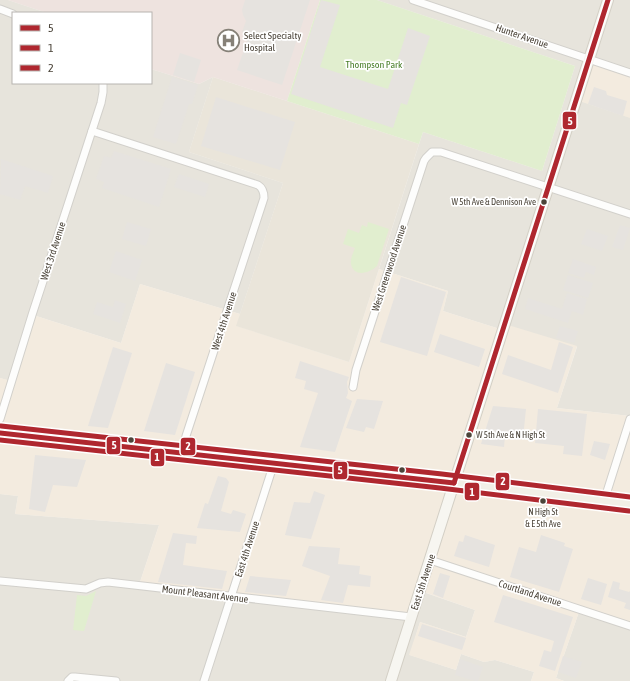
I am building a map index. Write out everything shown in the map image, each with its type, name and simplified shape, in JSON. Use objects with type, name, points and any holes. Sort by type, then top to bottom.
[{"type":"main road","name":"East 5th Avenue","points":[[391,681],[608,0]]},
{"type":"main road","points":[[0,434],[184,453],[630,504]]},
{"type":"street","name":"Hunter Avenue","points":[[413,0],[630,72]]},
{"type":"street","points":[[0,10],[12,14]]},
{"type":"street","name":"West 3rd Avenue","points":[[0,419],[101,103],[103,84]]},
{"type":"street","name":"West 4th Avenue","points":[[92,131],[258,185],[263,189],[264,198],[186,436],[184,453]]},
{"type":"street","name":"West Greenwood Avenue","points":[[353,387],[356,370],[426,158],[432,152],[441,152],[549,187]]},
{"type":"street","points":[[549,187],[630,214]]},
{"type":"street","points":[[604,501],[630,419]]},
{"type":"street","name":"East 4th Avenue","points":[[204,681],[274,463]]},
{"type":"street","name":"Courtland Avenue","points":[[430,560],[630,626]]},
{"type":"street","name":"Mount Pleasant Avenue","points":[[0,581],[86,589],[100,583],[108,582],[412,617]]},
{"type":"street","points":[[68,681],[75,676],[116,681]]},
{"type":"shaded area","points":[[0,0],[8,0],[44,12],[12,12],[12,84],[152,84],[152,69],[199,84],[213,77],[189,152],[283,183],[240,314],[140,284],[121,343],[33,315],[13,382],[0,378]]},
{"type":"shaded area","name":"Select Specialty Hospital","points":[[8,0],[320,0],[287,101],[213,77],[199,84],[152,69],[152,12],[44,12]]},
{"type":"shaded area","points":[[245,0],[310,0],[282,85],[237,70],[249,35],[242,32],[246,21],[242,10]]},
{"type":"shaded area","points":[[321,0],[340,5],[320,67],[388,89],[408,28],[430,36],[407,105],[401,103],[393,128],[291,94]]},
{"type":"shaded area","points":[[377,0],[630,0],[630,416],[557,408],[577,347],[503,330],[443,311],[448,291],[379,269],[423,132],[542,171],[575,66]]},
{"type":"shaded area","points":[[180,53],[201,60],[194,82],[173,75]]},
{"type":"shaded area","points":[[589,59],[630,73],[630,118],[576,100]]},
{"type":"shaded area","points":[[172,77],[198,85],[192,104],[189,104],[176,144],[153,137]]},
{"type":"shaded area","points":[[213,77],[419,144],[349,362],[236,326],[283,183],[189,152]]},
{"type":"shaded area","points":[[594,87],[606,91],[607,95],[627,101],[623,116],[588,104]]},
{"type":"shaded area","points":[[216,97],[295,122],[280,170],[201,146]]},
{"type":"shaded area","points":[[114,151],[171,169],[159,207],[102,188],[104,182],[96,179],[104,156],[111,158]]},
{"type":"shaded area","points":[[1,159],[53,176],[48,193],[25,186],[20,200],[0,194]]},
{"type":"shaded area","points":[[179,174],[209,184],[205,197],[174,187]]},
{"type":"shaded area","points":[[127,222],[151,229],[146,246],[122,239]]},
{"type":"shaded area","points":[[620,225],[630,228],[623,250],[612,247]]},
{"type":"shaded area","points":[[587,229],[608,236],[602,251],[581,244]]},
{"type":"shaded area","points":[[116,251],[142,260],[135,281],[109,272]]},
{"type":"shaded area","points":[[573,259],[596,267],[594,275],[586,272],[584,278],[568,273]]},
{"type":"shaded area","points":[[379,269],[448,291],[443,311],[503,330],[505,324],[577,346],[557,408],[630,416],[630,625],[580,609],[556,678],[564,681],[531,681],[534,672],[495,660],[484,662],[461,654],[456,670],[409,655],[420,622],[466,637],[475,610],[424,592],[415,613],[139,585],[159,525],[15,514],[18,496],[0,494],[0,378],[12,381],[33,315],[121,343],[140,284],[240,314],[237,326],[349,362]]},
{"type":"shaded area","points":[[568,275],[593,283],[588,298],[563,290]]},
{"type":"shaded area","points":[[401,277],[446,292],[427,356],[380,342]]},
{"type":"shaded area","points":[[567,293],[587,299],[583,315],[572,311],[568,323],[525,309],[528,298],[562,309]]},
{"type":"shaded area","points":[[115,300],[126,304],[120,323],[93,314],[97,302],[113,307]]},
{"type":"shaded area","points":[[560,326],[578,331],[574,343],[556,338]]},
{"type":"shaded area","points":[[440,334],[485,349],[479,367],[434,352]]},
{"type":"shaded area","points":[[559,342],[573,347],[558,393],[502,374],[508,355],[551,370]]},
{"type":"shaded area","points":[[113,347],[132,353],[108,428],[88,426]]},
{"type":"shaded area","points":[[300,361],[349,377],[347,382],[348,393],[346,398],[352,401],[335,452],[300,447],[318,393],[304,389],[306,381],[295,378]]},
{"type":"shaded area","points":[[166,363],[195,372],[175,435],[144,431]]},
{"type":"shaded area","points":[[357,399],[383,401],[374,429],[366,427],[364,432],[346,428]]},
{"type":"shaded area","points":[[493,406],[526,409],[523,438],[505,436],[504,447],[481,444]]},
{"type":"shaded area","points":[[538,409],[587,414],[582,456],[563,454],[564,446],[535,443]]},
{"type":"shaded area","points":[[594,441],[610,444],[605,460],[590,455]]},
{"type":"shaded area","points":[[35,455],[86,460],[77,487],[53,485],[45,512],[29,509]]},
{"type":"shaded area","points":[[218,476],[226,478],[229,482],[221,511],[231,514],[233,510],[246,514],[240,532],[197,528],[205,503],[208,504]]},
{"type":"shaded area","points":[[314,491],[325,495],[311,539],[285,535],[294,502],[310,503]]},
{"type":"shaded area","points":[[0,494],[18,496],[15,514],[159,525],[139,585],[423,592],[475,610],[466,637],[420,622],[410,655],[456,670],[461,654],[484,662],[495,660],[534,672],[531,681],[0,681]]},
{"type":"shaded area","points":[[173,533],[197,536],[196,544],[186,543],[183,565],[227,571],[222,589],[158,582]]},
{"type":"shaded area","points":[[465,535],[495,545],[489,567],[454,556],[459,541],[463,542]]},
{"type":"shaded area","points":[[541,535],[565,543],[564,546],[573,549],[559,592],[510,577],[519,547],[536,552]]},
{"type":"shaded area","points":[[309,546],[340,548],[338,564],[360,566],[359,574],[371,576],[370,587],[348,585],[343,603],[321,600],[330,576],[302,566]]},
{"type":"shaded area","points":[[440,573],[450,576],[443,598],[433,594]]},
{"type":"shaded area","points":[[250,576],[291,580],[286,596],[245,592]]},
{"type":"shaded area","points":[[588,578],[607,584],[601,605],[581,599]]},
{"type":"shaded area","points":[[613,581],[620,583],[619,589],[630,591],[630,610],[624,608],[626,603],[608,597]]},
{"type":"shaded area","points":[[503,595],[573,617],[555,671],[539,666],[544,650],[551,652],[554,641],[494,622]]},
{"type":"shaded area","points":[[580,609],[630,625],[630,681],[564,681],[556,678]]},
{"type":"shaded area","points":[[422,624],[466,638],[462,650],[418,636]]},
{"type":"shaded area","points":[[563,656],[582,662],[576,678],[558,672]]},
{"type":"shaded area","points":[[460,659],[483,667],[478,681],[455,675]]},
{"type":"green space","name":"Thompson Park","points":[[320,0],[377,0],[575,66],[542,171],[423,132],[419,144],[287,101]]},
{"type":"green space","points":[[368,222],[389,229],[377,266],[370,271],[359,273],[355,271],[351,264],[351,258],[355,248],[343,244],[348,229],[359,233],[362,225],[367,227]]},
{"type":"green space","points":[[96,591],[84,631],[73,630],[77,595],[86,596]]},
{"type":"transit line","name":"5","points":[[454,483],[608,0]]},
{"type":"transit line","name":"2","points":[[1,426],[442,474],[630,497]]},
{"type":"transit line","name":"5","points":[[0,433],[454,483]]},
{"type":"transit line","name":"1","points":[[0,440],[440,488],[629,511]]},
{"type":"place","name":"Select Specialty Hospital","points":[[229,41]]},
{"type":"place","name":"W 5th Ave & Dennison Ave","points":[[544,202]]},
{"type":"place","name":"W 5th Ave & N High St","points":[[469,435]]},
{"type":"place","name":"N High St & E 5th Ave","points":[[543,501]]}]
